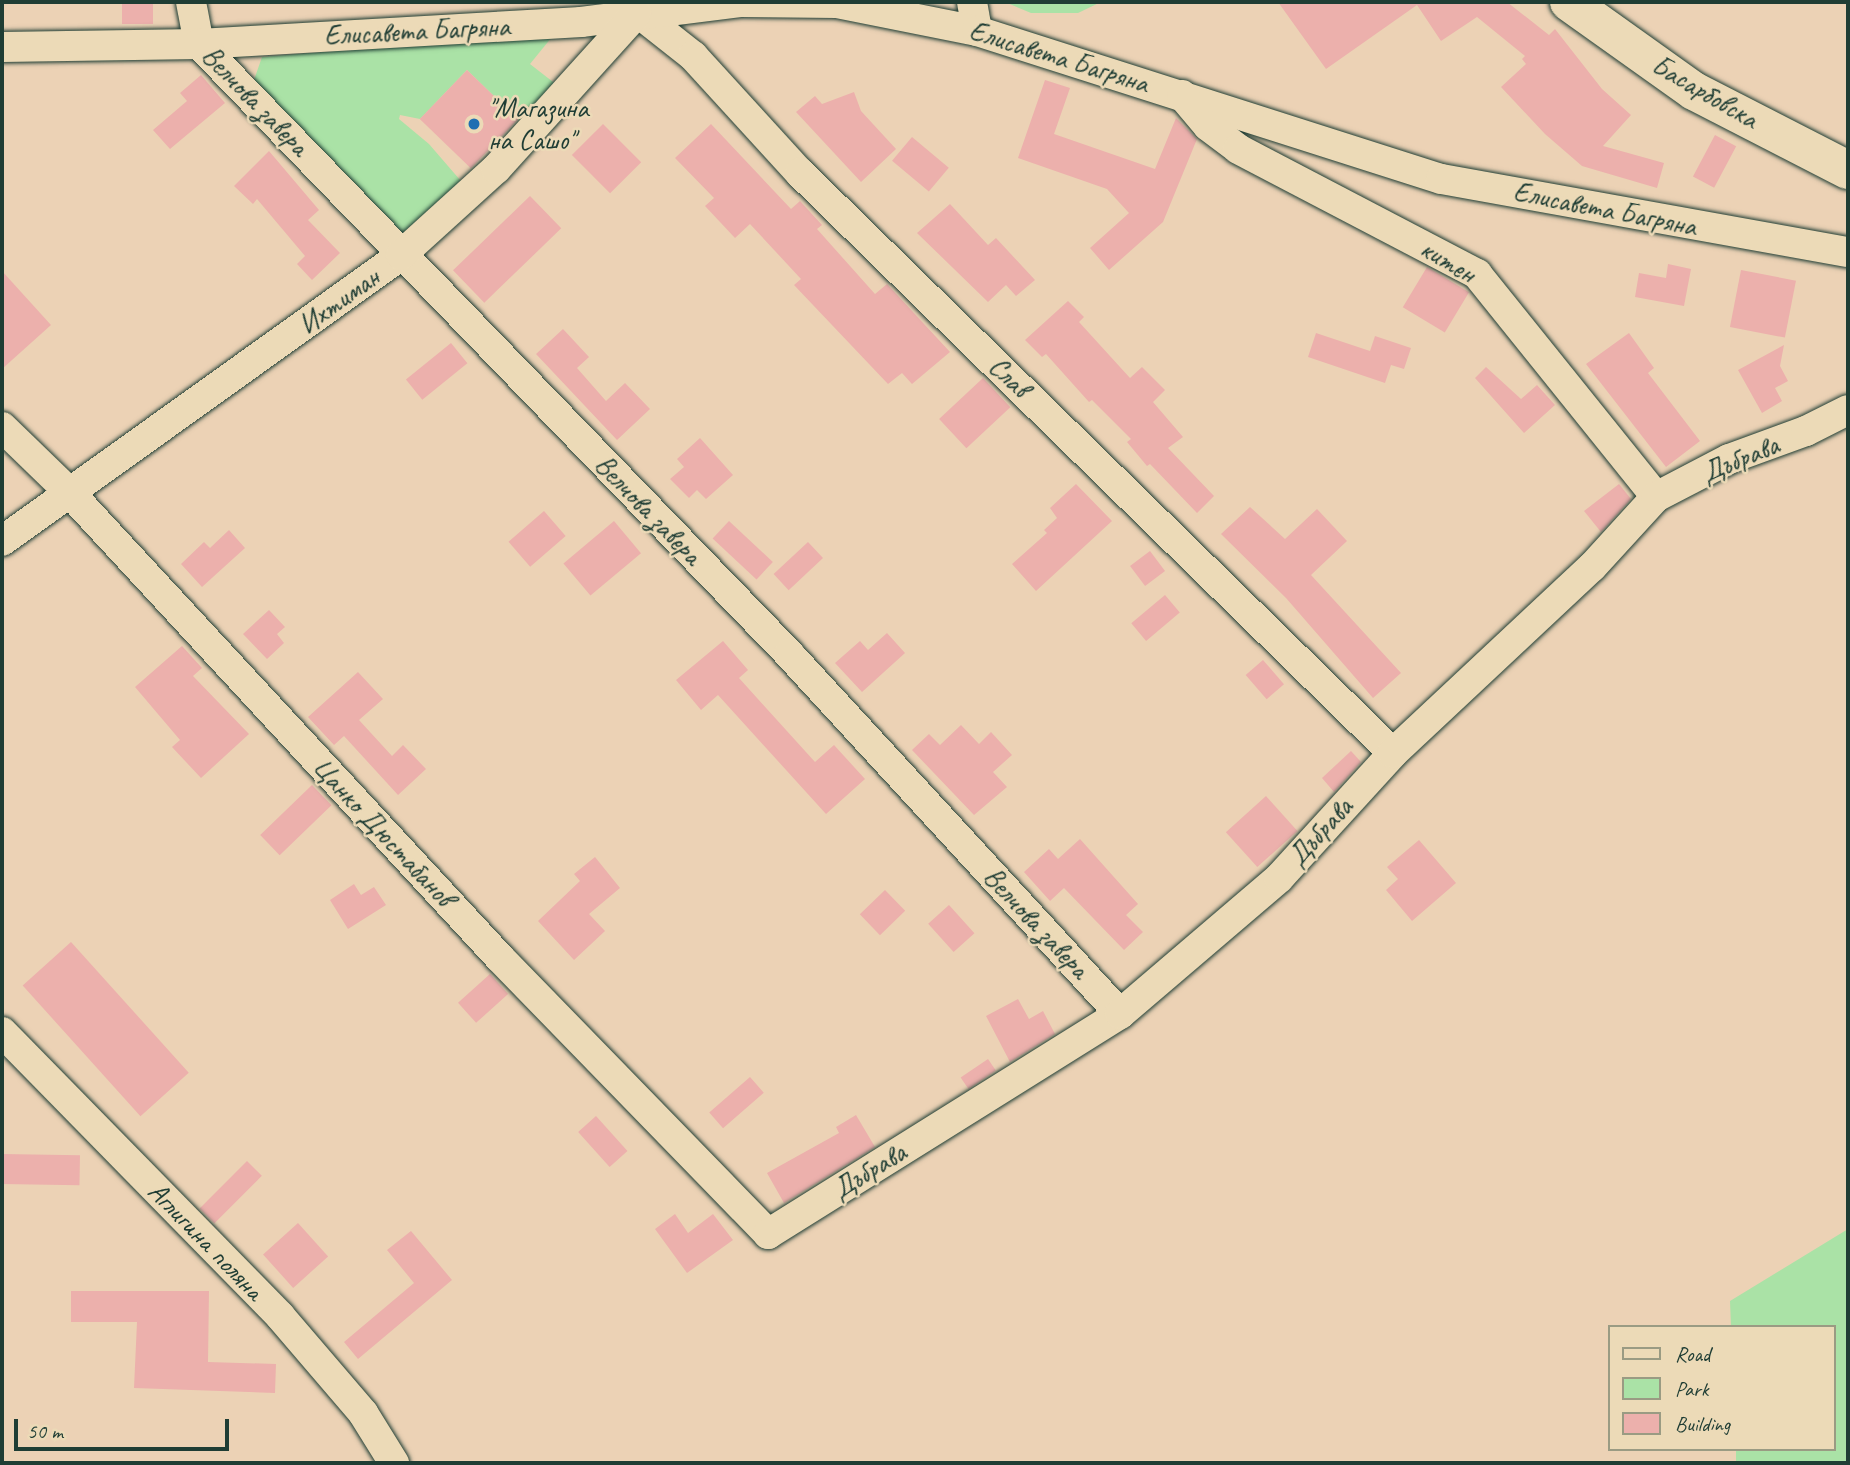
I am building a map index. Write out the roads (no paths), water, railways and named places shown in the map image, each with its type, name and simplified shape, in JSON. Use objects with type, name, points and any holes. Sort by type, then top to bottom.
[{"type":"street","name":"Велчова завера","points":[[191,2],[198,44],[789,654],[1119,1014]]},
{"type":"street","name":"Елисавета Багряна","points":[[2,47],[198,44],[631,8],[742,2],[837,2],[977,32],[1182,94],[1441,179],[1848,252]]},
{"type":"street","points":[[972,2],[977,32]]},
{"type":"street","name":"Басарбовска","points":[[1569,2],[1694,91],[1848,170]]},
{"type":"street","name":"Ихтиман","points":[[2,541],[401,255],[496,169],[631,8]]},
{"type":"street","name":"Слав","points":[[631,8],[693,57],[800,173],[1393,753]]},
{"type":"street","name":"китен","points":[[1182,94],[1208,127],[1238,149],[1477,274],[1656,497]]},
{"type":"street","name":"Дъбрава","points":[[768,1234],[1119,1014],[1279,878],[1393,753],[1592,567],[1656,497],[1729,459],[1806,431],[1848,410]]},
{"type":"street","name":"Цанко Дюстабанов","points":[[2,427],[70,493],[500,958],[768,1234]]},
{"type":"street","name":"Аглигина поляна","points":[[2,1032],[280,1316],[363,1413],[394,1463]]},
{"type":"place","name":"''Магазина на Сашо''","points":[[474,124]]}]
